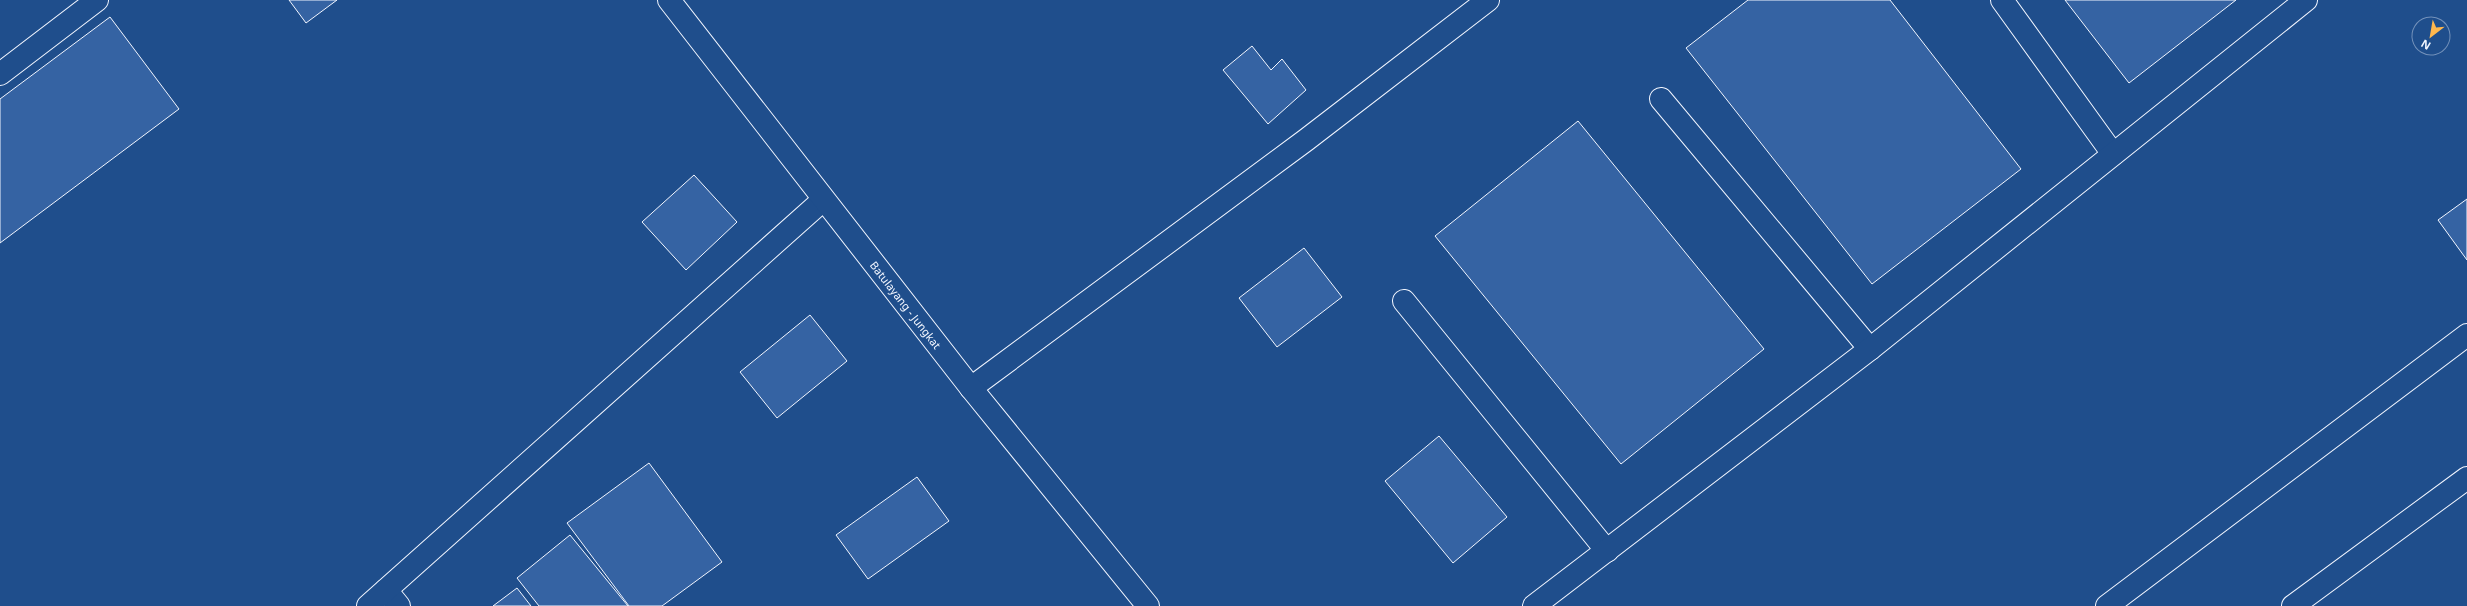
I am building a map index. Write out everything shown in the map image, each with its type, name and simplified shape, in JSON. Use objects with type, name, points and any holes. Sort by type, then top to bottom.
[{"type":"main road","points":[[0,74],[97,0]]},
{"type":"main road","name":"Batulayang - Jungkat","points":[[669,0],[823,200],[971,388],[1148,606]]},
{"type":"main road","points":[[971,388],[1306,140],[1488,0]]},
{"type":"main road","points":[[2002,0],[2114,154]]},
{"type":"main road","points":[[1534,606],[1870,348],[2306,0]]},
{"type":"main road","points":[[1661,99],[1870,348]]},
{"type":"main road","points":[[368,606],[392,598],[823,200]]},
{"type":"main road","points":[[1404,301],[1607,551]]},
{"type":"main road","points":[[2107,606],[2467,335]]},
{"type":"main road","points":[[2294,606],[2467,478]]},
{"type":"building","points":[[289,0],[337,0],[306,23]]},
{"type":"building","points":[[1748,0],[1890,0],[2021,169],[1872,284],[1686,48]]},
{"type":"building","points":[[2065,0],[2236,0],[2129,83]]},
{"type":"building","points":[[110,17],[179,109],[0,243],[0,99]]},
{"type":"building","points":[[1252,46],[1271,70],[1282,59],[1306,90],[1268,124],[1223,70]]},
{"type":"building","points":[[1578,121],[1764,349],[1621,464],[1435,236]]},
{"type":"building","points":[[694,175],[737,222],[686,270],[642,222]]},
{"type":"building","points":[[2467,199],[2467,260],[2438,220]]},
{"type":"building","points":[[1304,248],[1342,297],[1277,347],[1239,298]]},
{"type":"building","points":[[810,315],[847,361],[777,418],[740,372]]},
{"type":"building","points":[[1439,436],[1507,517],[1453,563],[1385,481]]},
{"type":"building","points":[[649,463],[722,562],[662,606],[629,606],[567,523]]},
{"type":"building","points":[[917,477],[949,521],[868,579],[836,535]]},
{"type":"building","points":[[570,535],[628,606],[539,606],[517,578]]},
{"type":"building","points":[[517,588],[531,606],[493,606]]}]
